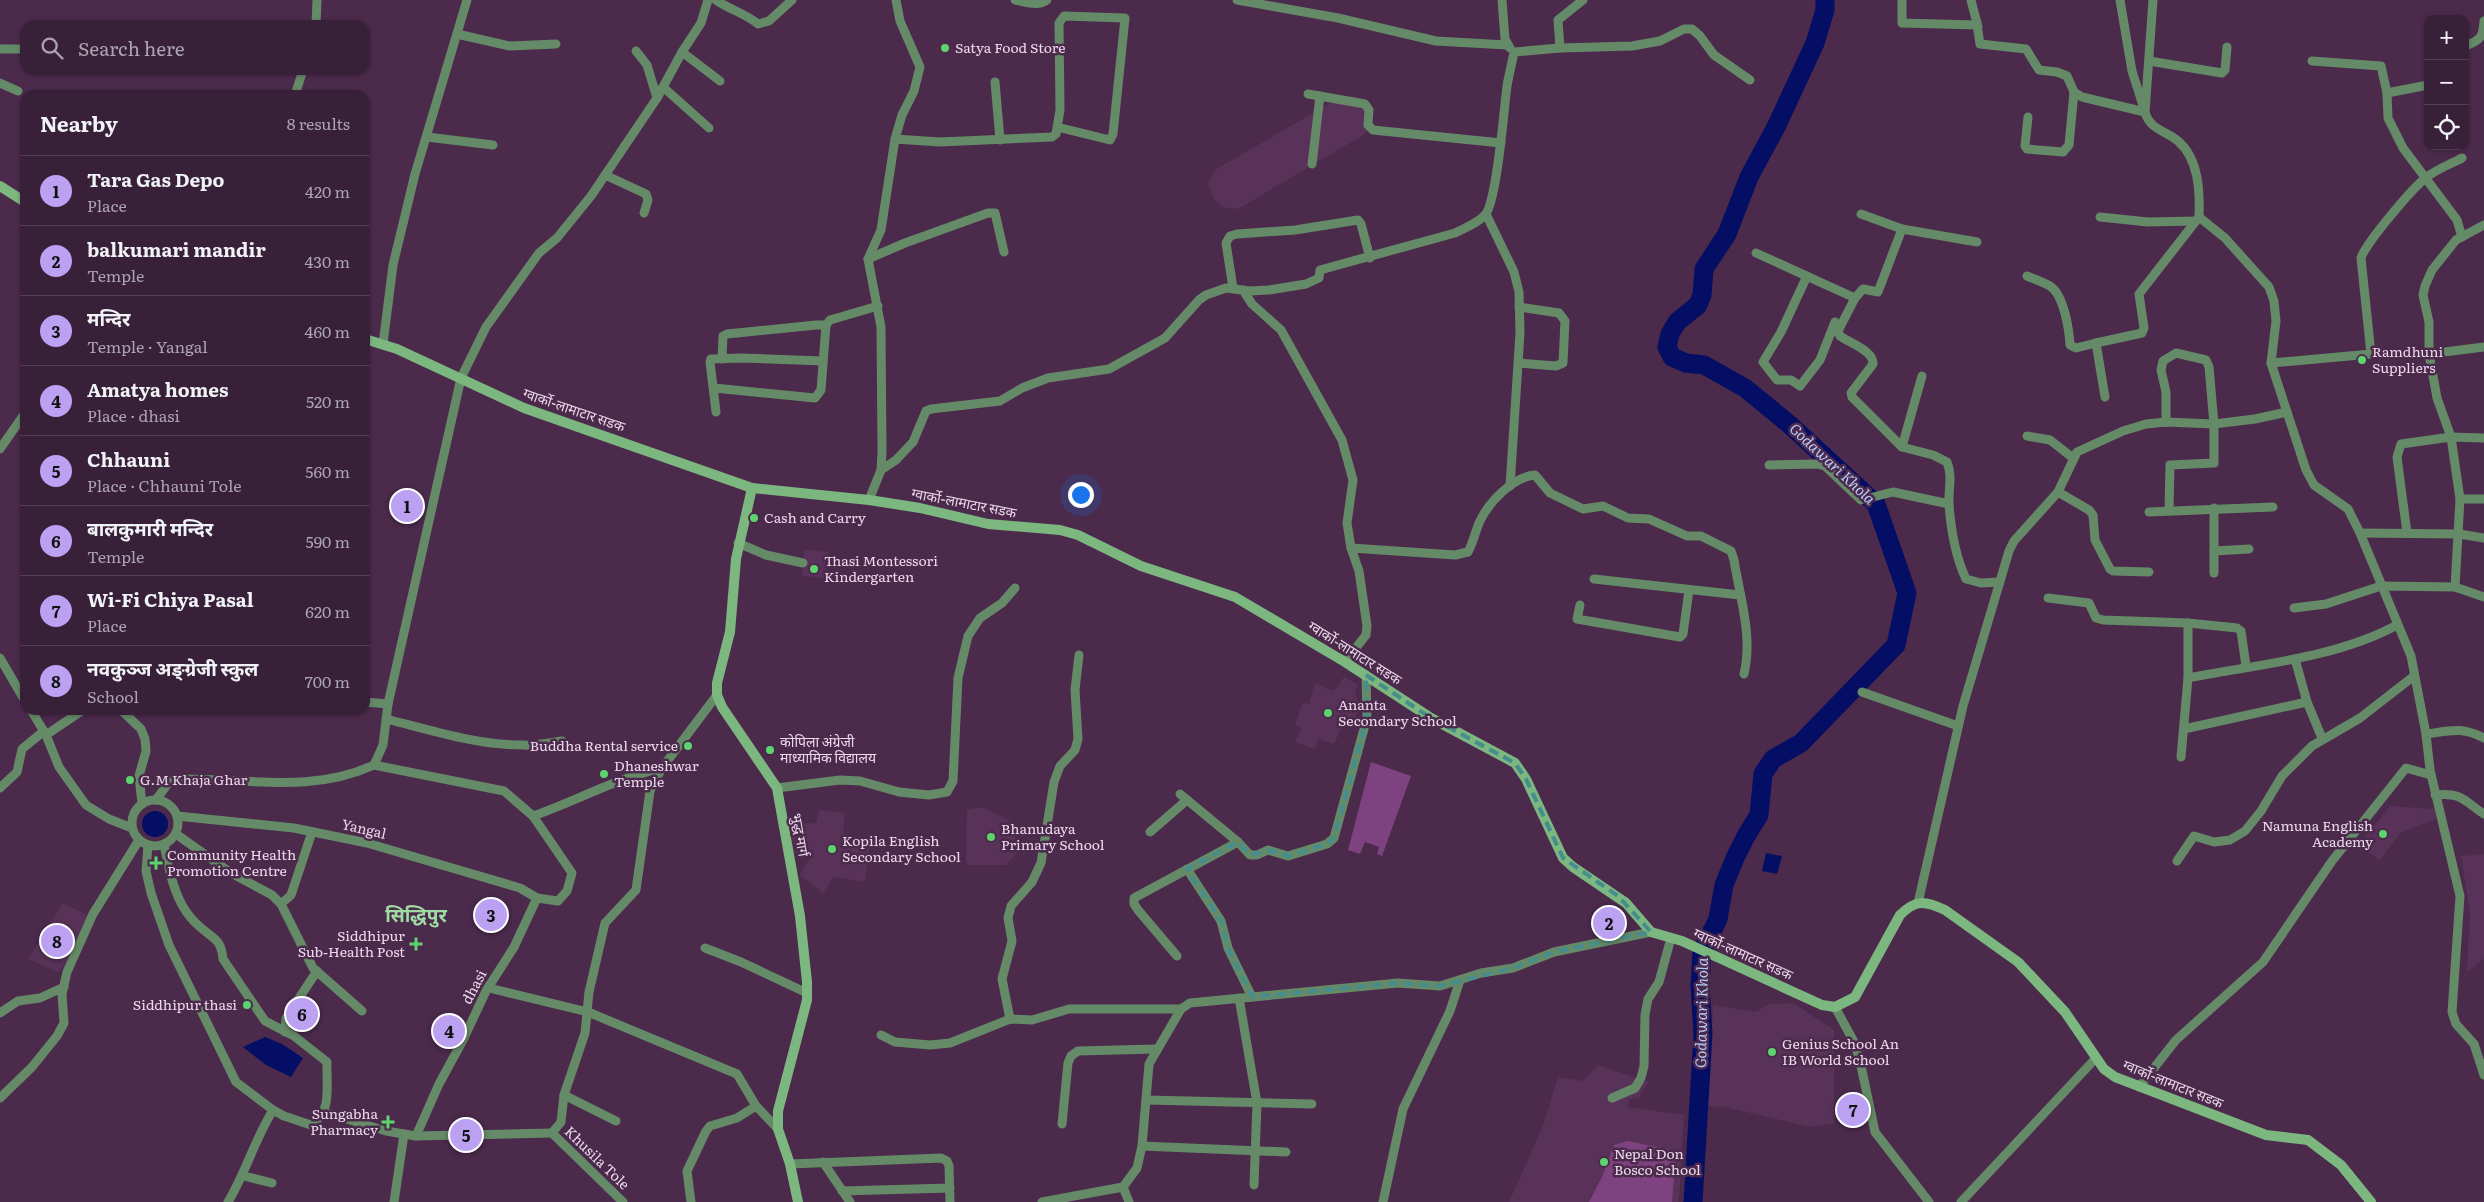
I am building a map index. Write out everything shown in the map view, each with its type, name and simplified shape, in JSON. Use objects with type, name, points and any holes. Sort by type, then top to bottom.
[{"type":"main road","points":[[0,186],[20,199]]},
{"type":"main road","name":"ग्वार्को-लामाटार सडक","points":[[370,340],[383,344],[461,378],[524,408],[752,488],[869,500],[920,508],[988,524],[1060,530],[1078,535],[1141,566],[1235,597],[1345,662],[1431,718],[1514,763],[1526,779],[1563,858],[1573,867],[1626,903],[1651,932],[1682,942],[1822,1005],[1835,1008]]},
{"type":"main road","points":[[717,695],[717,683],[732,619],[738,543],[752,488]]},
{"type":"main road","name":"भुद्ध मार्ग","points":[[717,695],[722,707],[777,788],[800,916],[807,993],[803,1020],[780,1100],[778,1129],[790,1164],[798,1202]]},
{"type":"main road","name":"ग्वार्को-लामाटार सडक","points":[[1918,903],[1932,904],[1945,910],[2018,962],[2065,1012],[2104,1069],[2115,1077],[2266,1135],[2308,1140],[2341,1166],[2371,1202]]},
{"type":"main road","points":[[1835,1008],[1855,997],[1900,915],[1910,906],[1918,903]]},
{"type":"street","points":[[316,20],[317,0]]},
{"type":"street","points":[[383,344],[393,265],[427,137],[467,0]]},
{"type":"street","points":[[374,765],[383,745],[388,704],[461,378],[486,327],[539,253],[556,238],[591,196],[657,98],[682,52],[701,23],[708,0]]},
{"type":"street","points":[[716,0],[734,12],[743,12],[758,24],[769,21],[792,0]]},
{"type":"street","points":[[869,500],[881,470],[881,327],[868,259],[881,230],[895,139],[902,114],[914,91],[920,67],[900,21],[896,0]]},
{"type":"street","points":[[1015,0],[1042,4],[1047,0]]},
{"type":"street","points":[[1237,0],[1329,16],[1436,41],[1511,49],[1632,46],[1660,41],[1684,29],[1692,29],[1700,36],[1714,55],[1750,80]]},
{"type":"street","points":[[1502,0],[1511,49],[1501,144],[1486,214],[1514,272],[1519,307],[1519,363],[1510,486]]},
{"type":"street","points":[[1560,48],[1558,20],[1562,14],[1583,0]]},
{"type":"street","points":[[1902,0],[1902,23],[1904,24],[1975,24],[1978,27]]},
{"type":"street","points":[[1971,0],[1980,44],[2026,49],[2039,70],[2057,72],[2066,76],[2074,92],[2069,145],[2063,152],[2027,149],[2025,146],[2028,117]]},
{"type":"street","points":[[2027,276],[2050,286],[2056,291],[2069,324],[2070,344],[2076,348],[2142,333],[2144,328],[2139,294],[2197,219],[2197,177],[2187,152],[2179,142],[2150,124],[2132,71],[2120,0]]},
{"type":"street","points":[[2145,112],[2152,0]]},
{"type":"street","points":[[895,139],[940,142],[1052,137],[1056,134],[1057,126],[1060,110],[1059,23],[1064,16],[1125,18],[1113,134],[1110,140],[1057,126]]},
{"type":"street","points":[[2469,45],[2479,41],[2483,35],[2484,20]]},
{"type":"street","points":[[457,34],[510,46],[556,44]]},
{"type":"street","points":[[2149,62],[2222,73],[2225,70],[2227,47]]},
{"type":"street","points":[[0,49],[20,49]]},
{"type":"street","points":[[636,51],[646,65],[657,98]]},
{"type":"street","points":[[682,52],[720,81]]},
{"type":"street","points":[[2312,61],[2381,66],[2387,93],[2388,118],[2403,148],[2426,177],[2440,200],[2457,220],[2462,237]]},
{"type":"street","points":[[297,90],[301,75]]},
{"type":"street","points":[[995,82],[1000,140]]},
{"type":"street","points":[[0,83],[18,91]]},
{"type":"street","points":[[2387,93],[2424,86]]},
{"type":"street","points":[[663,87],[709,128]]},
{"type":"street","points":[[2074,92],[2093,100],[2145,112]]},
{"type":"street","points":[[1308,94],[1365,104],[1369,110],[1368,125],[1373,130],[1501,144]]},
{"type":"street","points":[[1312,164],[1320,96]]},
{"type":"street","points":[[427,137],[493,145]]},
{"type":"street","points":[[2271,363],[2371,354],[2362,258],[2364,250],[2372,237],[2426,177],[2462,158]]},
{"type":"street","points":[[605,175],[646,194],[648,200],[644,213]]},
{"type":"street","points":[[868,259],[905,243],[988,213],[995,214],[998,220],[1004,252]]},
{"type":"street","points":[[881,470],[896,460],[913,442],[926,411],[931,408],[1000,401],[1022,388],[1048,378],[1071,373],[1096,373],[1119,366],[1165,338],[1199,300],[1206,295],[1238,289],[1269,290],[1306,284],[1319,278],[1320,270],[1370,258],[1455,232],[1486,214]]},
{"type":"street","points":[[1861,214],[1902,229],[1977,242]]},
{"type":"street","points":[[2100,217],[2148,222],[2197,219],[2225,238],[2269,287],[2274,301],[2276,321],[2271,363],[2306,470],[2314,485],[2348,509],[2360,533],[2411,656],[2426,734],[2431,775],[2460,896],[2452,1012],[2456,1024],[2474,1044],[2484,1075]]},
{"type":"street","points":[[1345,662],[1366,635],[1367,626],[1359,571],[1351,548],[1347,523],[1353,480],[1342,440],[1281,330],[1238,289],[1226,243],[1230,236],[1237,234],[1296,230],[1358,220],[1361,224],[1370,258]]},
{"type":"street","points":[[2455,587],[2460,499],[2451,438],[2437,398],[2429,354],[2429,322],[2423,295],[2432,270],[2456,240],[2484,225]]},
{"type":"street","points":[[1902,229],[1878,292],[1863,289],[1855,298],[1838,332],[1840,336],[1869,354],[1873,359],[1873,364],[1851,393],[1852,397],[1902,447],[1946,462],[1950,471],[1949,504],[1959,565],[1966,579],[1981,583],[2000,582]]},
{"type":"street","points":[[1756,253],[1855,298]]},
{"type":"street","points":[[1807,276],[1781,332],[1762,362],[1777,380],[1791,380],[1800,386],[1820,360],[1835,322]]},
{"type":"street","points":[[714,388],[815,398],[820,390],[826,326],[830,320],[878,306]]},
{"type":"street","points":[[1519,307],[1559,313],[1565,321],[1563,363],[1560,365],[1519,363]]},
{"type":"street","points":[[722,359],[722,336],[727,334],[826,326]]},
{"type":"street","points":[[2096,343],[2104,396]]},
{"type":"street","points":[[2429,354],[2484,347]]},
{"type":"street","points":[[2166,422],[2166,392],[2161,370],[2163,361],[2176,353],[2206,360],[2210,367],[2214,424],[2214,463],[2170,465],[2169,511]]},
{"type":"street","points":[[716,412],[711,359],[823,361]]},
{"type":"street","points":[[1902,447],[1922,376]]},
{"type":"street","points":[[1918,903],[1958,726],[2009,551],[2014,541],[2058,492],[2077,452],[2123,431],[2166,422],[2214,424],[2255,419],[2287,412]]},
{"type":"street","points":[[0,449],[20,420]]},
{"type":"street","points":[[2027,436],[2050,440],[2073,458]]},
{"type":"street","points":[[2407,533],[2398,447],[2401,444],[2451,438],[2484,438]]},
{"type":"street","points":[[1769,465],[1817,464],[1825,466],[1858,498],[1865,500],[1882,493],[1893,492],[1949,504]]},
{"type":"street","points":[[1351,548],[1455,555],[1468,552],[1483,515],[1510,486],[1529,476],[1535,475],[1550,493],[1583,509],[1598,505],[1620,516],[1649,519],[1687,536],[1701,536],[1723,546],[1734,555],[1748,647],[1744,674]]},
{"type":"street","points":[[2058,492],[2089,510],[2093,515],[2095,540],[2110,569],[2113,571],[2150,572]]},
{"type":"street","points":[[2460,499],[2484,499]]},
{"type":"street","points":[[2150,512],[2273,507]]},
{"type":"street","points":[[2214,508],[2214,573]]},
{"type":"street","points":[[2360,533],[2459,534],[2484,538]]},
{"type":"street","points":[[738,543],[766,556],[803,563]]},
{"type":"street","points":[[2214,551],[2249,549]]},
{"type":"street","points":[[1594,578],[1740,596]]},
{"type":"street","points":[[2294,608],[2326,604],[2381,586],[2455,587],[2484,597]]},
{"type":"street","points":[[777,788],[840,780],[860,781],[899,792],[929,795],[947,792],[953,781],[958,678],[968,636],[980,618],[1002,603],[1015,588]]},
{"type":"street","points":[[1580,605],[1577,619],[1680,637],[1683,634],[1689,590]]},
{"type":"street","points":[[2048,598],[2089,603],[2096,618],[2103,620],[2188,623],[2237,628],[2242,631],[2246,666]]},
{"type":"street","points":[[2181,757],[2188,678],[2188,623]]},
{"type":"street","points":[[2188,678],[2246,666],[2295,659],[2378,634],[2397,626]]},
{"type":"street","points":[[1010,1020],[1002,979],[1012,941],[1011,906],[1032,882],[1041,863],[1054,782],[1060,766],[1075,750],[1077,745],[1078,721],[1075,709],[1075,690],[1079,655]]},
{"type":"street","points":[[0,658],[20,692]]},
{"type":"street","points":[[2295,659],[2307,702],[2322,738]]},
{"type":"street","points":[[1150,832],[1184,797],[1238,842],[1250,855],[1257,855],[1268,850],[1288,856],[1327,844],[1334,838],[1367,718],[1366,675]]},
{"type":"street","points":[[2177,861],[2194,836],[2214,842],[2230,840],[2245,831],[2261,811],[2282,776],[2322,738],[2360,718],[2414,676]]},
{"type":"street","points":[[1862,692],[1958,726]]},
{"type":"street","points":[[324,1112],[386,1131],[416,1136],[552,1133],[561,1122],[564,1095],[585,1033],[589,992],[605,923],[636,890],[650,791],[662,768],[717,695]]},
{"type":"street","points":[[370,702],[388,704]]},
{"type":"street","points":[[2184,729],[2307,702]]},
{"type":"street","points":[[34,715],[45,733],[59,767],[86,805],[109,819],[132,828]]},
{"type":"street","points":[[0,788],[17,772],[22,749],[75,715]]},
{"type":"street","points":[[126,715],[141,729],[145,739],[146,751],[139,776],[142,804]]},
{"type":"street","points":[[386,719],[478,741],[525,746],[562,741]]},
{"type":"street","points":[[2426,734],[2469,730],[2484,738]]},
{"type":"street","points":[[156,800],[169,782],[175,778],[290,784],[357,772],[374,765],[504,790],[532,816],[572,873],[567,891],[558,901],[537,898]]},
{"type":"street","points":[[532,816],[568,803],[635,774],[662,768]]},
{"type":"street","points":[[2139,1087],[2176,1040],[2263,962],[2332,861],[2406,768],[2431,775]]},
{"type":"street","points":[[2436,796],[2449,794],[2461,796],[2484,814]]},
{"type":"street","points":[[156,800],[169,804],[177,816],[178,826],[176,834],[164,844],[148,845],[139,840],[132,828],[133,815],[142,804],[156,800]]},
{"type":"street","name":"Yangal","points":[[177,816],[312,832],[367,843],[520,888],[537,898]]},
{"type":"street","points":[[281,904],[291,896],[312,832]]},
{"type":"street","points":[[176,834],[225,869],[272,895],[281,904],[313,968],[362,1011]]},
{"type":"street","points":[[0,1098],[32,1067],[57,1036],[64,1023],[62,994],[67,972],[93,914],[139,840]]},
{"type":"street","points":[[1177,956],[1138,910],[1134,898],[1238,842]]},
{"type":"street","points":[[148,845],[147,878],[169,945],[236,1082],[273,1110],[311,1126],[319,1121],[324,1112],[328,1084],[327,1062],[294,1036],[265,1021],[257,1011],[223,960],[218,940],[198,926],[182,905],[168,868],[164,844]]},
{"type":"street","points":[[1187,869],[1221,921],[1228,948],[1252,997]]},
{"type":"street","name":"dhasi","points":[[416,1136],[424,1116],[489,986],[514,947],[537,898]]},
{"type":"street","points":[[1042,1202],[1123,1187],[1138,1168],[1142,1146],[1149,1064],[1181,1009],[1190,1003],[1203,1000],[1398,983],[1440,986],[1481,973],[1513,968],[1554,952],[1651,932]]},
{"type":"street","points":[[1612,1098],[1635,1088],[1641,1078],[1644,1066],[1645,1014],[1648,999],[1659,982],[1671,938]]},
{"type":"street","points":[[705,948],[741,962],[807,993]]},
{"type":"street","points":[[285,1032],[286,1018],[317,972]]},
{"type":"street","points":[[1384,1202],[1403,1109],[1450,1011],[1460,980]]},
{"type":"street","points":[[489,986],[588,1012],[738,1074],[756,1106],[778,1129]]},
{"type":"street","points":[[0,1013],[18,1001],[40,998],[64,987]]},
{"type":"street","points":[[1239,998],[1257,1103],[1254,1185]]},
{"type":"street","points":[[1835,1008],[1854,1042],[1860,1061],[1875,1132],[1929,1202]]},
{"type":"street","points":[[882,1035],[895,1042],[930,1045],[950,1043],[1010,1020],[1032,1020],[1070,1009],[1181,1009]]},
{"type":"street","points":[[1062,1124],[1068,1063],[1071,1056],[1078,1051],[1157,1049]]},
{"type":"street","points":[[1961,1202],[2096,1058]]},
{"type":"street","points":[[564,1095],[616,1121]]},
{"type":"street","points":[[1146,1100],[1312,1104]]},
{"type":"street","points":[[691,1202],[687,1171],[706,1131],[710,1126],[737,1118],[756,1106]]},
{"type":"street","points":[[228,1202],[244,1176],[245,1166],[257,1136],[273,1110]]},
{"type":"street","name":"Khusila Tole","points":[[552,1133],[623,1202]]},
{"type":"street","points":[[394,1202],[404,1134]]},
{"type":"street","points":[[1142,1146],[1286,1152]]},
{"type":"street","points":[[790,1164],[941,1158],[947,1161],[949,1166],[950,1202]]},
{"type":"street","points":[[823,1162],[850,1202]]},
{"type":"street","points":[[244,1176],[272,1184]]},
{"type":"street","points":[[1123,1187],[1129,1202]]},
{"type":"street","points":[[842,1191],[950,1188]]},
{"type":"highlighted area","points":[[1366,675],[1431,718],[1515,763],[1526,779],[1563,858],[1618,896],[1651,932],[1554,952],[1513,968],[1440,986],[1398,983],[1252,997],[1228,948],[1221,921],[1187,869],[1238,842],[1250,855],[1268,850],[1288,856],[1327,844],[1334,838],[1367,718]]},
{"type":"shaded area","points":[[1342,96],[1355,97],[1366,106],[1369,128],[1365,134],[1238,209],[1222,207],[1213,198],[1208,184],[1215,170]]},
{"type":"shaded area","name":"Thasi Montessori Kindergarten","points":[[804,550],[828,552],[825,578],[802,576]]},
{"type":"shaded area","name":"Ananta Secondary School","points":[[1344,677],[1358,685],[1355,692],[1359,706],[1355,722],[1345,720],[1334,744],[1318,739],[1315,749],[1295,742],[1302,728],[1295,725],[1303,702],[1309,704],[1315,683],[1334,691]]},
{"type":"shaded area","points":[[1371,762],[1411,776],[1382,856],[1377,854],[1379,847],[1365,842],[1360,854],[1348,850]]},
{"type":"shaded area","name":"Namuna English Academy","points":[[2390,806],[2435,809],[2436,819],[2400,833],[2380,861],[2359,845]]},
{"type":"shaded area","name":"Bhanudaya Primary School","points":[[982,807],[1012,822],[1018,852],[1006,865],[966,865],[967,810]]},
{"type":"shaded area","name":"Kopila English Secondary School","points":[[819,810],[845,813],[843,833],[870,842],[865,882],[834,877],[823,893],[799,875],[812,855],[796,857],[790,824],[816,823]]},
{"type":"shaded area","points":[[155,811],[164,815],[168,824],[164,833],[155,837],[146,833],[142,824],[146,815]]},
{"type":"shaded area","points":[[1766,853],[1782,856],[1777,874],[1762,871]]},
{"type":"shaded area","points":[[2484,854],[2484,959],[2467,972],[2470,913],[2461,856]]},
{"type":"shaded area","points":[[63,903],[89,916],[70,958],[58,972],[28,959]]},
{"type":"shaded area","name":"Genius School An IB World School","points":[[1793,1003],[1834,1030],[1834,1123],[1811,1127],[1724,1107],[1708,1106],[1713,1005],[1756,1012],[1769,1004]]},
{"type":"shaded area","points":[[265,1037],[282,1044],[303,1058],[291,1077],[266,1065],[243,1047]]},
{"type":"shaded area","name":"Nepal Don Bosco School","points":[[1598,1065],[1648,1082],[1639,1098],[1629,1099],[1628,1107],[1684,1115],[1679,1202],[1509,1202],[1542,1128],[1558,1077],[1583,1081]]},
{"type":"shaded area","points":[[1628,1141],[1676,1151],[1672,1202],[1589,1202],[1602,1177],[1614,1145]]},
{"type":"waterway","name":"Godawari Khola","points":[[1693,1202],[1703,1034],[1700,986],[1702,951],[1718,919],[1724,885],[1735,858],[1759,815],[1763,774],[1773,759],[1801,743],[1896,645],[1907,593],[1876,504],[1789,424],[1745,388],[1704,365],[1686,363],[1672,357],[1667,347],[1670,334],[1677,322],[1698,305],[1702,295],[1704,269],[1727,234],[1749,177],[1776,127],[1815,43],[1825,10],[1825,0]]},
{"type":"place","name":"Satya Food Store","points":[[945,48]]},
{"type":"place","name":"Ramdhuni Suppliers","points":[[2362,360]]},
{"type":"place","name":"Tara Gas Depo","points":[[407,506]]},
{"type":"place","name":"Cash and Carry","points":[[754,518]]},
{"type":"place","name":"Thasi Montessori Kindergarten","points":[[814,569]]},
{"type":"place","name":"Ananta Secondary School","points":[[1328,713]]},
{"type":"place","name":"Buddha Rental service","points":[[688,746]]},
{"type":"place","name":"कोपिला अंग्रेजी माध्यामिक विद्यालय","points":[[770,750]]},
{"type":"place","name":"Dhaneshwar Temple","points":[[604,774]]},
{"type":"place","name":"G.M Khaja Ghar","points":[[130,780]]},
{"type":"place","name":"Namuna English Academy","points":[[2383,834]]},
{"type":"place","name":"Bhanudaya Primary School","points":[[991,837]]},
{"type":"place","name":"Kopila English Secondary School","points":[[832,849]]},
{"type":"place","name":"Community Health Promotion Centre","points":[[156,863]]},
{"type":"place","name":"मन्दिर","points":[[491,915]]},
{"type":"place","name":"balkumari mandir","points":[[1609,923]]},
{"type":"place","name":"नवकुञ्ज अङ्‍ग्रेजी स्कुल","points":[[57,941]]},
{"type":"place","name":"Siddhipur Sub-Health Post","points":[[416,944]]},
{"type":"place","name":"Siddhipur thasi","points":[[247,1005]]},
{"type":"place","name":"बालकुमारी मन्दिर","points":[[302,1014]]},
{"type":"place","name":"Amatya homes","points":[[449,1031]]},
{"type":"place","name":"Genius School An IB World School","points":[[1772,1052]]},
{"type":"place","name":"Wi-Fi Chiya Pasal","points":[[1853,1110]]},
{"type":"place","name":"Sungabha Pharmacy","points":[[388,1122]]},
{"type":"place","name":"Chhauni","points":[[466,1135]]},
{"type":"place","name":"Nepal Don Bosco School","points":[[1604,1162]]},
{"type":"district","name":"सिद्धिपुर","points":[[416,915]]}]
